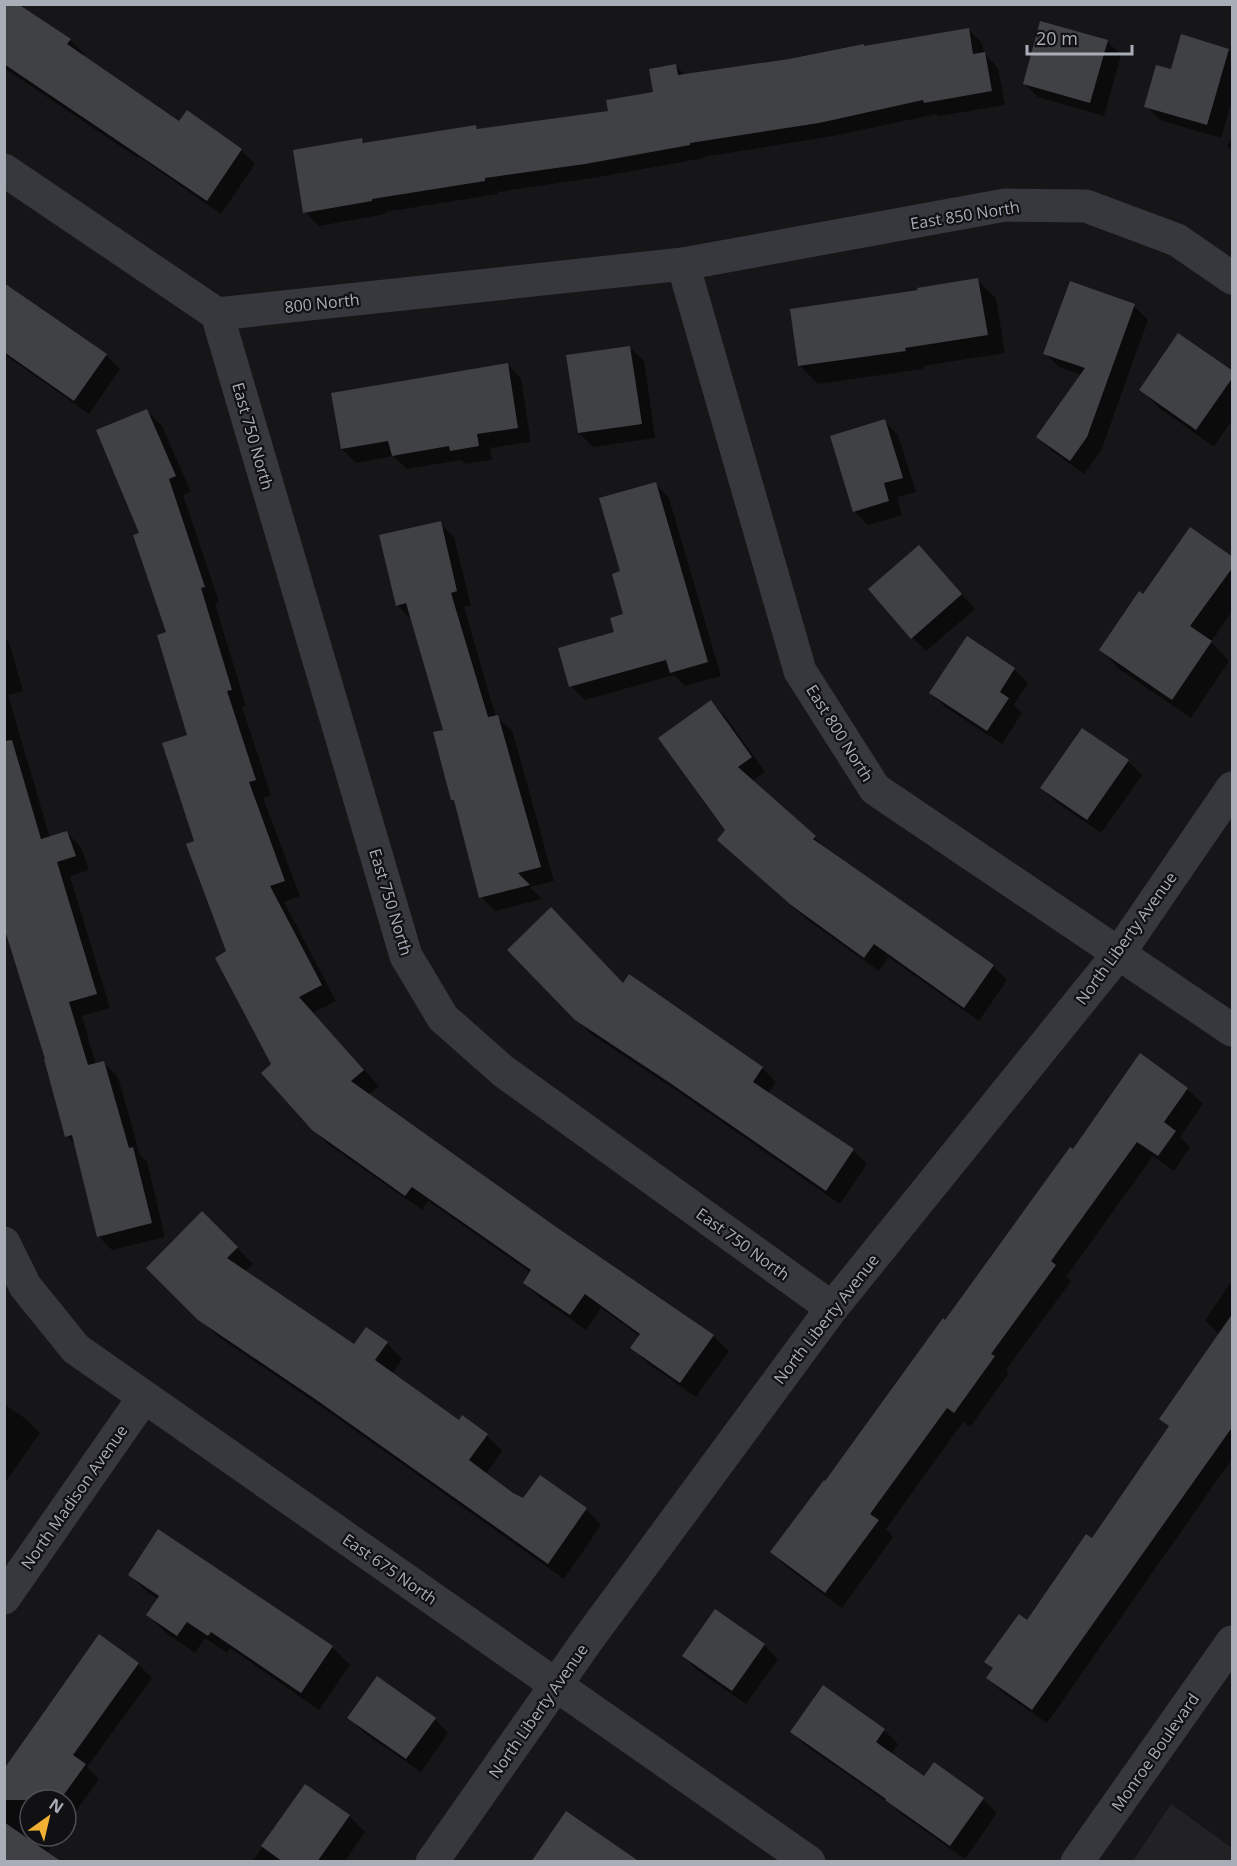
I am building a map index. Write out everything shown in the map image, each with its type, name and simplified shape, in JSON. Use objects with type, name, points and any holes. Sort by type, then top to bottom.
[{"type":"street","points":[[4,170],[217,314]]},
{"type":"street","name":"East 850 North","points":[[683,264],[1005,205],[1086,206],[1177,240],[1233,278]]},
{"type":"street","name":"800 North","points":[[217,314],[683,264]]},
{"type":"street","name":"East 800 North","points":[[683,264],[800,671],[875,789],[1233,1029]]},
{"type":"street","name":"East 750 North","points":[[217,314],[406,956],[443,1018],[503,1071],[832,1308]]},
{"type":"street","name":"North Liberty Avenue","points":[[432,1862],[585,1642],[832,1308],[1119,953],[1233,788]]},
{"type":"street","name":"East 675 North","points":[[4,1243],[25,1286],[76,1349],[809,1862]]},
{"type":"street","name":"North Madison Avenue","points":[[4,1598],[144,1396]]},
{"type":"street","name":"Monroe Boulevard","points":[[1077,1862],[1233,1642]]},
{"type":"shaded area","points":[[1171,1804],[1232,1848],[1232,1861],[1133,1861]]},
{"type":"building","points":[[4,4],[18,4],[71,39],[67,44],[179,121],[187,110],[242,149],[207,201],[4,64]]},
{"type":"building","points":[[1040,21],[1108,40],[1090,103],[1023,84]]},
{"type":"building","points":[[969,28],[973,54],[985,52],[992,91],[924,103],[923,100],[819,123],[690,143],[690,145],[585,164],[485,178],[485,181],[372,199],[372,201],[303,213],[293,150],[362,138],[363,143],[476,125],[477,129],[608,111],[606,100],[653,92],[649,69],[676,64],[678,75],[789,59],[864,44],[864,46]]},
{"type":"building","points":[[1181,34],[1229,49],[1207,125],[1144,107],[1156,65],[1171,69]]},
{"type":"building","points":[[978,278],[988,335],[905,348],[906,351],[798,366],[790,309],[918,290],[917,288]]},
{"type":"building","points":[[1070,281],[1135,304],[1087,437],[1070,461],[1036,437],[1085,368],[1043,354]]},
{"type":"building","points":[[4,283],[107,354],[74,401],[4,352]]},
{"type":"building","points":[[1178,333],[1233,371],[1233,377],[1196,430],[1139,390]]},
{"type":"building","points":[[630,346],[642,424],[578,433],[566,355]]},
{"type":"building","points":[[508,363],[518,428],[477,434],[479,446],[450,451],[449,446],[392,456],[388,441],[341,449],[331,393]]},
{"type":"building","points":[[147,409],[176,476],[169,479],[205,587],[201,588],[232,690],[227,691],[256,780],[249,782],[285,881],[270,886],[322,985],[299,997],[364,1070],[351,1081],[559,1229],[714,1335],[680,1383],[630,1348],[640,1334],[585,1294],[570,1315],[523,1283],[531,1270],[412,1187],[405,1196],[312,1130],[261,1073],[271,1064],[215,958],[226,951],[186,844],[194,841],[162,743],[187,735],[157,635],[166,632],[133,535],[139,533],[96,430]]},
{"type":"building","points":[[885,419],[903,478],[884,483],[889,501],[853,512],[830,436]]},
{"type":"building","points":[[656,482],[708,662],[670,673],[666,660],[569,687],[558,648],[614,632],[610,618],[623,614],[612,574],[620,571],[599,498]]},
{"type":"building","points":[[441,521],[457,591],[451,593],[488,717],[498,715],[541,867],[518,873],[530,885],[479,898],[454,800],[451,800],[433,732],[443,730],[406,603],[396,606],[379,535]]},
{"type":"building","points":[[1190,527],[1233,557],[1233,567],[1190,626],[1212,641],[1172,700],[1099,650],[1139,591],[1143,594]]},
{"type":"building","points":[[919,545],[962,594],[911,639],[868,589]]},
{"type":"building","points":[[967,636],[1015,668],[1000,692],[1009,698],[987,731],[929,693]]},
{"type":"building","points":[[711,700],[752,757],[738,767],[816,836],[813,839],[994,965],[964,1008],[874,944],[864,958],[791,905],[717,840],[725,830],[658,738]]},
{"type":"building","points":[[1082,728],[1129,760],[1087,820],[1040,788]]},
{"type":"building","points":[[12,740],[41,839],[67,831],[76,856],[57,862],[97,994],[69,1002],[88,1065],[104,1061],[129,1148],[133,1147],[152,1223],[97,1237],[72,1135],[65,1137],[45,1059],[4,927],[4,741]]},
{"type":"building","points":[[551,907],[623,983],[629,974],[763,1067],[753,1082],[854,1149],[826,1191],[575,1020],[507,950]]},
{"type":"building","points":[[1140,1053],[1188,1088],[1164,1122],[1176,1131],[1158,1156],[1137,1142],[1051,1261],[1056,1265],[991,1354],[995,1356],[954,1413],[947,1408],[870,1514],[879,1520],[825,1593],[770,1552],[825,1481],[943,1318],[945,1320],[1070,1147],[1073,1149]]},
{"type":"building","points":[[202,1211],[238,1247],[227,1258],[354,1344],[366,1327],[388,1342],[375,1360],[459,1420],[462,1415],[488,1434],[469,1460],[523,1498],[540,1475],[587,1508],[548,1564],[315,1399],[198,1320],[146,1268]]},
{"type":"building","points":[[1233,1313],[1233,1426],[1032,1710],[986,1678],[993,1668],[984,1662],[1019,1614],[1027,1620],[1086,1534],[1092,1538],[1169,1426],[1159,1419]]},
{"type":"building","points":[[158,1529],[333,1646],[301,1693],[211,1632],[208,1636],[187,1622],[177,1636],[146,1615],[159,1596],[128,1575]]},
{"type":"building","points":[[715,1609],[765,1644],[732,1691],[682,1656]]},
{"type":"building","points":[[99,1634],[139,1663],[73,1755],[86,1764],[69,1788],[18,1788],[18,1800],[4,1800],[4,1769]]},
{"type":"building","points":[[377,1676],[436,1718],[406,1759],[347,1718]]},
{"type":"building","points":[[823,1685],[885,1729],[876,1742],[924,1776],[934,1762],[984,1798],[950,1846],[790,1732]]},
{"type":"building","points":[[305,1784],[350,1815],[317,1862],[283,1862],[261,1846]]},
{"type":"building","points":[[566,1811],[640,1862],[531,1862]]},
{"type":"building","points":[[4,1822],[18,1832],[18,1848],[42,1848],[62,1862],[4,1862]]}]
